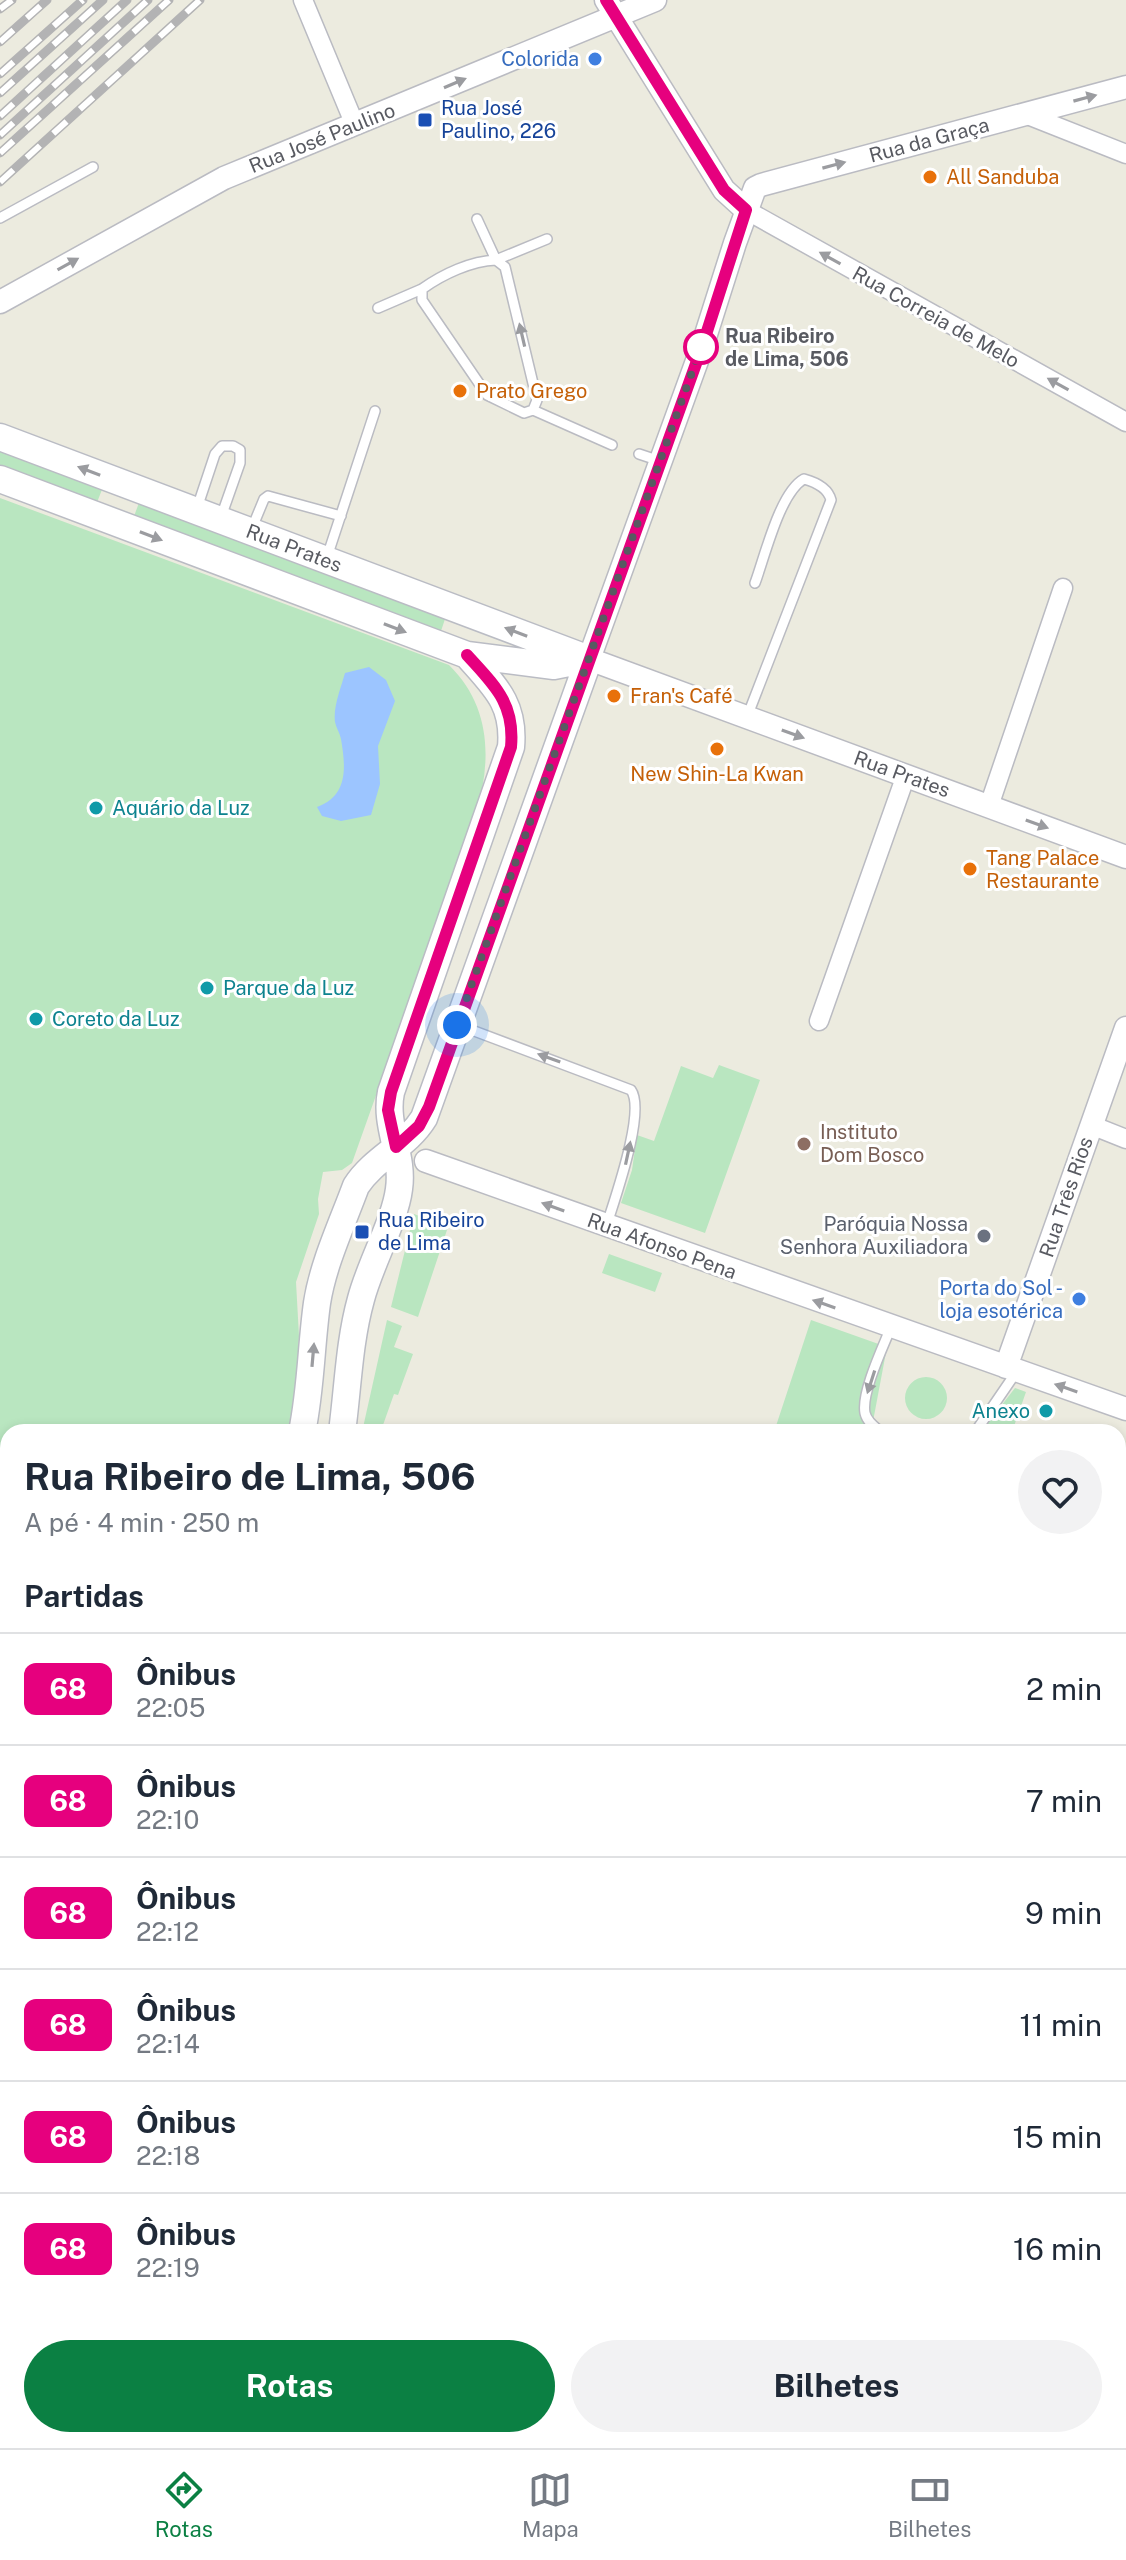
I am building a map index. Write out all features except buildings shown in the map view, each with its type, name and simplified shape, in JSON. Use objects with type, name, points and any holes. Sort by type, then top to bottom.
[{"type":"main road","name":"Rua Prates","points":[[0,437],[589,659]]},
{"type":"main road","name":"Rua Prates","points":[[0,479],[467,655],[554,666],[589,659]]},
{"type":"main road","points":[[110,521],[124,484]]},
{"type":"main road","points":[[343,1424],[356,1318],[399,1193],[401,1176],[388,1110],[391,1092],[511,747],[511,723],[505,701],[467,655]]},
{"type":"main road","points":[[303,1424],[310,1389],[317,1303],[356,1186],[363,1175],[419,1126],[589,659]]},
{"type":"street","points":[[303,0],[355,125]]},
{"type":"street","name":"Rua José Paulino","points":[[0,302],[224,178],[355,125],[611,8],[655,0]]},
{"type":"street","points":[[589,659],[650,458],[746,210],[724,190],[611,8]]},
{"type":"street","name":"Rua da Graça","points":[[746,210],[755,188],[761,185],[1126,87]]},
{"type":"street","points":[[1025,114],[1126,154]]},
{"type":"street","name":"Rua Correia de Melo","points":[[746,210],[1126,422]]},
{"type":"street","points":[[989,806],[1063,588]]},
{"type":"street","name":"Rua Prates","points":[[589,659],[1126,857]]},
{"type":"street","points":[[819,1021],[906,775]]},
{"type":"street","name":"Rua Três Rios","points":[[1011,1369],[1126,1028]]},
{"type":"street","points":[[1091,1125],[1126,1139]]},
{"type":"street","points":[[399,1193],[426,1161],[419,1126]]},
{"type":"street","name":"Rua Afonso Pena","points":[[426,1161],[891,1323],[1011,1369]]},
{"type":"street","points":[[1011,1369],[1126,1409]]},
{"type":"lane","points":[[0,218],[93,167]]},
{"type":"lane","points":[[477,219],[496,260],[505,267],[508,277],[537,400],[533,410]]},
{"type":"lane","points":[[378,308],[481,261],[496,260],[547,239]]},
{"type":"lane","points":[[422,289],[422,300],[487,395],[524,413],[533,410],[612,445]]},
{"type":"lane","points":[[326,560],[375,411]]},
{"type":"lane","points":[[222,446],[233,446],[240,450],[240,463],[208,516],[215,454],[222,446]]},
{"type":"lane","points":[[747,717],[831,500],[829,494],[814,481],[804,479],[795,484],[755,583]]},
{"type":"lane","points":[[250,532],[268,496],[341,516]]},
{"type":"lane","points":[[457,1025],[631,1090],[636,1101],[631,1139],[606,1226]]},
{"type":"lane","points":[[872,1424],[864,1410],[891,1323]]},
{"type":"lane","points":[[980,1424],[1011,1369]]},
{"type":"green space","points":[[0,448],[103,487],[96,505],[0,469]]},
{"type":"green space","name":"Parque da Luz","points":[[0,498],[449,665],[473,698],[480,716],[486,754],[476,814],[352,1163],[342,1170],[323,1172],[318,1199],[319,1214],[296,1282],[299,1336],[295,1411],[291,1424],[0,1424]]},
{"type":"green space","points":[[140,500],[446,616],[440,634],[133,519]]},
{"type":"green space","points":[[719,1065],[760,1080],[705,1233],[621,1203],[632,1170],[637,1135],[654,1141],[681,1066],[713,1078]]},
{"type":"green space","points":[[414,1214],[448,1227],[418,1317],[391,1307]]},
{"type":"green space","points":[[609,1254],[662,1273],[655,1292],[602,1273]]},
{"type":"green space","points":[[387,1320],[402,1326],[394,1347],[413,1354],[383,1424],[364,1424]]},
{"type":"green space","points":[[811,1320],[887,1347],[873,1424],[777,1424]]},
{"type":"green space","points":[[926,1377],[941,1383],[947,1398],[941,1413],[926,1419],[911,1413],[905,1398],[911,1383]]},
{"type":"green space","points":[[1015,1388],[1026,1392],[1015,1424],[984,1424]]},
{"type":"water","points":[[369,667],[386,680],[395,701],[378,746],[380,784],[371,815],[341,821],[322,816],[317,807],[335,796],[342,780],[343,750],[335,716],[345,673]]},
{"type":"railway","points":[[0,9],[12,0]]},
{"type":"railway","points":[[0,42],[47,0]]},
{"type":"railway","points":[[0,74],[83,0]]},
{"type":"railway","points":[[0,93],[103,0]]},
{"type":"railway","points":[[0,116],[127,0]]},
{"type":"railway","points":[[0,135],[148,0]]},
{"type":"railway","points":[[0,153],[169,0]]},
{"type":"railway","points":[[0,182],[200,0]]},
{"type":"bus line","name":"68","points":[[467,655],[505,701],[511,723],[511,747],[391,1092],[388,1110],[396,1147],[419,1126],[429,1107],[702,347],[746,210],[724,190],[606,0]]},
{"type":"place","name":"Colorida","points":[[595,59]]},
{"type":"place","name":"Rua José Paulino, 226","points":[[425,120]]},
{"type":"place","name":"All Sanduba","points":[[930,177]]},
{"type":"place","name":"Rua Ribeiro de Lima, 506","points":[[701,347]]},
{"type":"place","name":"Prato Grego","points":[[460,391]]},
{"type":"place","name":"Fran's Café","points":[[614,696]]},
{"type":"place","name":"New Shin-La Kwan","points":[[717,749]]},
{"type":"place","name":"Aquário da Luz","points":[[96,808]]},
{"type":"place","name":"Tang Palace Restaurante","points":[[970,869]]},
{"type":"place","name":"Parque da Luz","points":[[207,988]]},
{"type":"place","name":"Coreto da Luz","points":[[36,1019]]},
{"type":"place","name":"Instituto Dom Bosco","points":[[804,1144]]},
{"type":"place","name":"Rua Ribeiro de Lima","points":[[362,1232]]},
{"type":"place","name":"Paróquia Nossa Senhora Auxiliadora","points":[[984,1236]]},
{"type":"place","name":"Porta do Sol - loja esotérica","points":[[1079,1299]]},
{"type":"place","name":"Anexo","points":[[1046,1411]]},
{"type":"route","points":[[457,1025],[701,347]]}]
